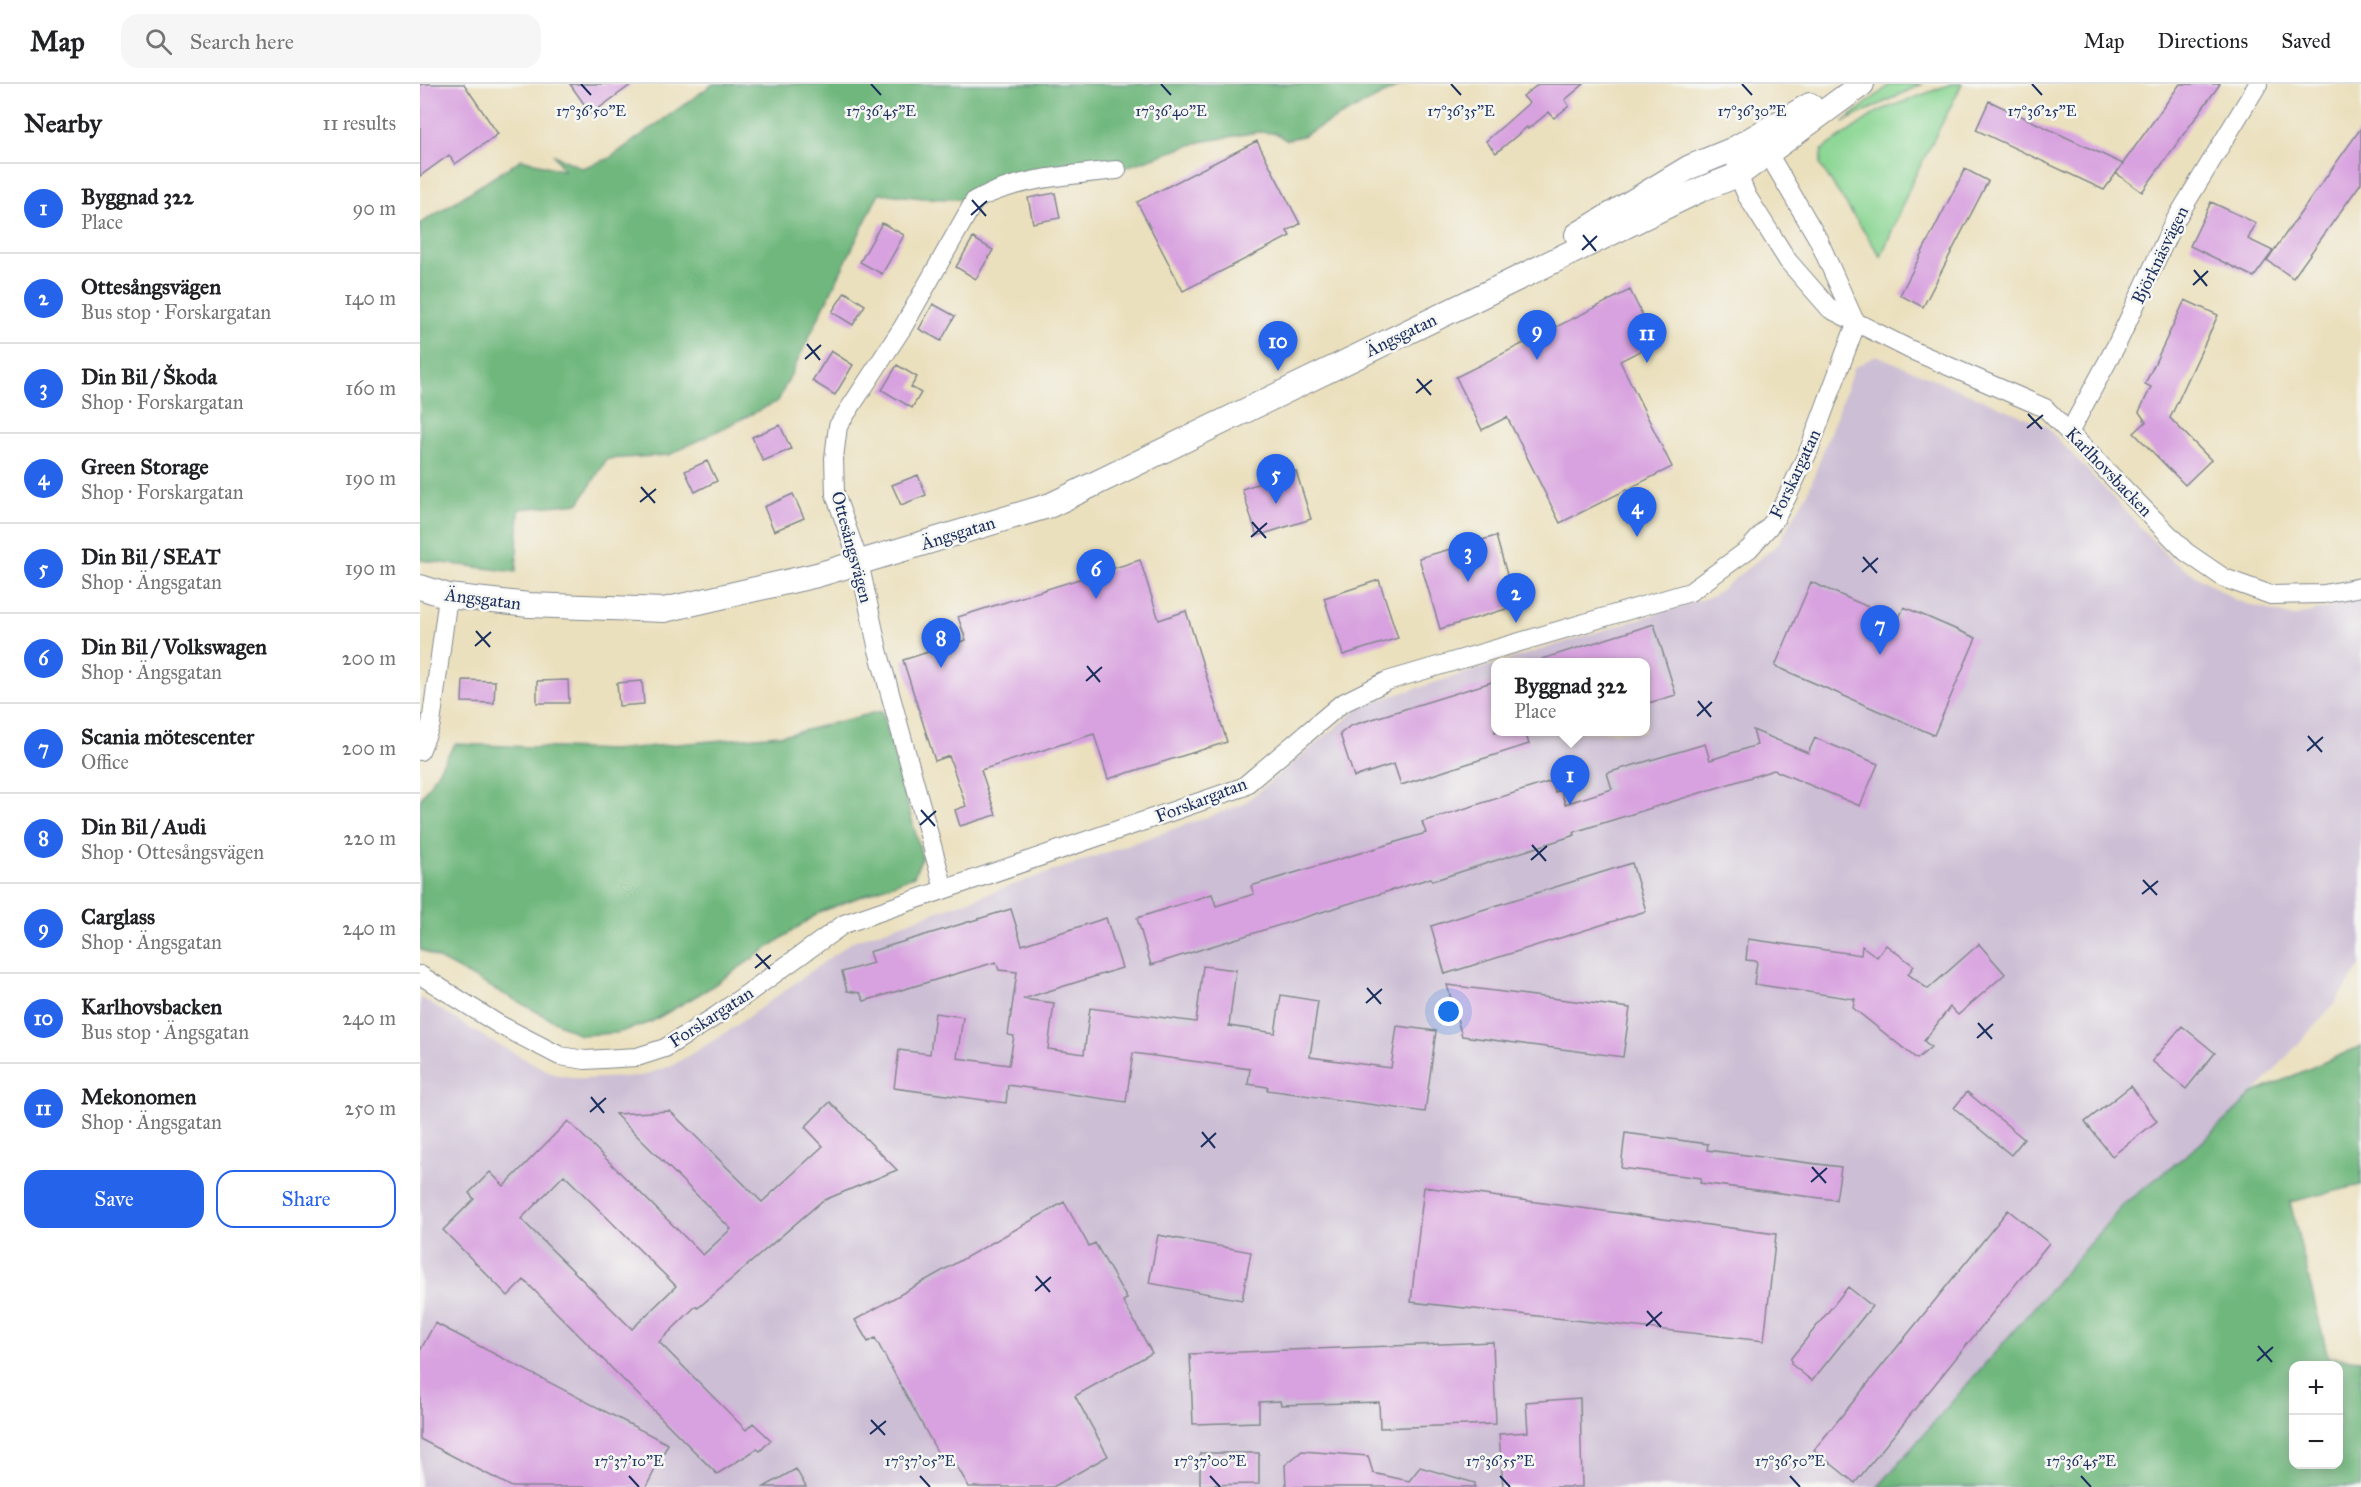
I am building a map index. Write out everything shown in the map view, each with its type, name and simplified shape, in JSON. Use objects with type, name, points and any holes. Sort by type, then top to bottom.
[{"type":"main road","points":[[1763,144],[1839,84]]},
{"type":"main road","points":[[1763,144],[1862,84]]},
{"type":"main road","name":"Ängsgatan","points":[[1459,307],[1690,167],[1734,149],[1763,144]]},
{"type":"main road","name":"Ängsgatan","points":[[420,587],[448,596],[529,605],[664,610],[817,575],[1051,505],[1459,307],[1738,175],[1763,144]]},
{"type":"street","name":"Björknäsvägen","points":[[2070,431],[2117,344],[2173,224],[2258,84]]},
{"type":"street","points":[[1763,144],[1818,239],[1856,324]]},
{"type":"street","points":[[1734,149],[1738,175],[1747,196],[1788,261],[1830,309],[1856,324]]},
{"type":"street","name":"Ottesångsvägen","points":[[944,890],[878,650],[858,562],[835,494],[834,458],[838,426],[903,327],[975,200],[994,190],[1049,178],[1117,170]]},
{"type":"street","name":"Karlhovsbacken","points":[[1856,324],[2045,408],[2187,552],[2224,578],[2271,595],[2324,594],[2361,587]]},
{"type":"street","name":"Forskargatan","points":[[420,975],[498,1024],[560,1056],[585,1060],[637,1057],[665,1048],[716,1016],[844,924],[1243,786],[1341,704],[1387,681],[1690,592],[1749,549],[1774,521],[1809,450],[1856,324]]},
{"type":"street","points":[[420,751],[431,724],[448,596]]},
{"type":"shaded area","points":[[1876,355],[2046,426],[2171,560],[2237,601],[2293,617],[2361,599],[2361,965],[2334,1004],[2254,1093],[2199,1145],[2121,1207],[1878,1487],[420,1487],[420,997],[489,1040],[554,1074],[584,1079],[641,1076],[673,1065],[727,1032],[853,941],[1242,805],[1363,705],[1491,665],[1491,736],[1650,736],[1650,658],[1514,658],[1713,596],[1778,544],[1808,492],[1854,368]]},
{"type":"green space","points":[[713,84],[1403,84],[1302,136],[1286,140],[1275,133],[1257,132],[1200,142],[1117,170],[975,200],[879,193],[778,401],[669,455],[607,459],[579,503],[519,509],[516,572],[420,560],[420,224],[522,159],[564,171],[554,155],[582,168],[608,159]]},
{"type":"green space","points":[[1891,84],[1922,84],[1843,122]]},
{"type":"green space","points":[[1951,84],[1962,84],[1913,180],[1881,257],[1820,165],[1822,150],[1879,111]]},
{"type":"green space","points":[[882,711],[922,857],[914,876],[820,912],[708,989],[651,1022],[617,1033],[580,1035],[420,949],[420,800],[455,744],[612,750],[790,734]]},
{"type":"green space","points":[[2361,1046],[2361,1185],[2290,1202],[2328,1357],[2361,1360],[2361,1487],[1878,1487],[2124,1204],[2199,1145],[2254,1093]]},
{"type":"building","points":[[420,84],[464,84],[498,134],[455,164],[449,155],[420,176]]},
{"type":"building","points":[[570,84],[632,84],[591,114]]},
{"type":"building","points":[[1539,84],[1584,84],[1565,100],[1569,106],[1554,118],[1549,112],[1496,153],[1486,141],[1529,103],[1523,96]]},
{"type":"building","points":[[2180,84],[2220,84],[2142,192],[2116,173]]},
{"type":"building","points":[[1989,101],[2123,164],[2104,190],[1976,130]]},
{"type":"building","points":[[2361,128],[2361,183],[2293,278],[2267,260]]},
{"type":"building","points":[[1257,141],[1300,224],[1287,231],[1290,236],[1183,291],[1137,202]]},
{"type":"building","points":[[1965,169],[1988,181],[1923,307],[1900,295]]},
{"type":"building","points":[[1055,193],[1060,218],[1033,223],[1028,198]]},
{"type":"building","points":[[2211,202],[2256,223],[2248,239],[2273,251],[2254,277],[2190,246]]},
{"type":"building","points":[[882,223],[904,235],[882,274],[860,262]]},
{"type":"building","points":[[973,238],[993,250],[976,279],[956,267]]},
{"type":"building","points":[[1630,290],[1656,343],[1620,361],[1672,467],[1560,523],[1507,417],[1482,430],[1456,377]]},
{"type":"building","points":[[845,292],[865,305],[853,325],[832,312]]},
{"type":"building","points":[[2185,300],[2218,315],[2170,418],[2211,460],[2185,485],[2134,433],[2146,422],[2139,412],[2151,387],[2145,384]]},
{"type":"building","points":[[933,304],[955,316],[941,341],[919,329]]},
{"type":"building","points":[[831,351],[853,365],[835,395],[812,381]]},
{"type":"building","points":[[897,365],[917,377],[911,387],[921,393],[912,408],[882,390]]},
{"type":"building","points":[[780,425],[791,449],[763,461],[752,437]]},
{"type":"building","points":[[707,461],[717,481],[695,492],[685,471]]},
{"type":"building","points":[[1296,471],[1311,519],[1257,536],[1242,489]]},
{"type":"building","points":[[918,475],[926,495],[901,505],[892,485]]},
{"type":"building","points":[[793,494],[804,518],[774,531],[764,507]]},
{"type":"building","points":[[1496,536],[1516,606],[1440,629],[1419,558]]},
{"type":"building","points":[[1140,560],[1159,620],[1186,611],[1227,742],[1108,779],[1094,734],[981,770],[996,815],[960,826],[955,810],[966,806],[949,756],[935,761],[903,660],[966,640],[958,617]]},
{"type":"building","points":[[1379,580],[1398,638],[1343,655],[1324,598]]},
{"type":"building","points":[[1811,582],[1898,620],[1904,607],[1976,638],[1934,735],[1775,666]]},
{"type":"building","points":[[1654,624],[1676,695],[1650,703],[1650,658],[1545,658]]},
{"type":"building","points":[[463,680],[495,681],[494,703],[462,702]]},
{"type":"building","points":[[568,680],[569,703],[537,703],[537,681]]},
{"type":"building","points":[[642,681],[644,704],[619,706],[617,683]]},
{"type":"building","points":[[1491,682],[1491,736],[1526,736],[1529,744],[1401,785],[1394,764],[1354,777],[1340,734],[1350,726]]},
{"type":"building","points":[[1753,730],[1808,753],[1815,738],[1878,764],[1860,806],[1774,770],[1574,832],[1575,835],[1432,881],[1431,878],[1151,965],[1137,918],[1212,894],[1216,906],[1254,894],[1251,886],[1426,833],[1422,822],[1552,781],[1555,792],[1561,790],[1565,804],[1612,789],[1607,773],[1705,744],[1710,760],[1757,745]]},
{"type":"building","points":[[1632,863],[1646,911],[1445,974],[1431,926]]},
{"type":"building","points":[[1011,909],[1022,945],[1106,918],[1122,968],[1023,999],[1054,1003],[1048,1049],[1084,1054],[1090,1008],[1196,1022],[1203,966],[1236,970],[1229,1026],[1275,1033],[1281,995],[1318,1001],[1310,1057],[1391,1068],[1397,1026],[1436,1031],[1425,1112],[1267,1090],[1268,1087],[1248,1084],[1250,1069],[1133,1053],[1126,1102],[1008,1085],[1006,1103],[894,1088],[899,1050],[930,1054],[935,1013],[963,1017],[957,1058],[1009,1065],[1014,1036],[1008,1035],[1017,972],[999,970],[996,962],[864,1001],[860,993],[847,991],[842,972],[873,963],[869,952]]},
{"type":"building","points":[[1748,939],[1861,955],[1862,946],[1877,957],[1886,945],[1914,966],[1908,974],[1928,989],[1979,944],[2005,974],[1958,1015],[1950,1007],[1924,1041],[1931,1047],[1917,1059],[1853,1008],[1855,999],[1754,984],[1757,961],[1746,960]]},
{"type":"building","points":[[1447,985],[1630,1008],[1623,1057],[1462,1036]]},
{"type":"building","points":[[2182,1026],[2215,1053],[2186,1089],[2152,1061]]},
{"type":"building","points":[[2131,1086],[2157,1121],[2112,1156],[2085,1122]]},
{"type":"building","points":[[1967,1092],[2024,1139],[2011,1155],[1954,1108]]},
{"type":"building","points":[[830,1102],[897,1170],[822,1201],[698,1308],[696,1306],[659,1342],[746,1430],[753,1423],[771,1440],[760,1451],[757,1449],[717,1474],[524,1280],[508,1296],[443,1230],[474,1199],[469,1193],[490,1172],[504,1186],[568,1121],[703,1255],[731,1229],[615,1114],[670,1111],[762,1202],[823,1146],[805,1127]],"holes":[[[564,1175],[676,1286],[632,1329],[521,1219]]]},
{"type":"building","points":[[1625,1133],[1708,1144],[1707,1150],[1841,1167],[1836,1200],[1700,1183],[1701,1178],[1621,1168]]},
{"type":"building","points":[[1424,1187],[1776,1234],[1764,1341],[1411,1302]]},
{"type":"building","points":[[1064,1202],[1089,1246],[1095,1243],[1127,1299],[1123,1301],[1152,1353],[1075,1396],[1108,1456],[1053,1487],[969,1487],[955,1463],[946,1468],[875,1338],[868,1342],[855,1320]]},
{"type":"building","points":[[2008,1210],[2049,1243],[1855,1483],[1814,1450]]},
{"type":"building","points":[[1158,1235],[1251,1252],[1242,1300],[1149,1283]]},
{"type":"building","points":[[1848,1287],[1872,1306],[1812,1381],[1791,1364],[1791,1358]]},
{"type":"building","points":[[435,1323],[668,1444],[646,1487],[512,1487],[420,1439],[420,1351]]},
{"type":"building","points":[[1493,1342],[1496,1424],[1380,1428],[1379,1402],[1281,1405],[1280,1401],[1259,1402],[1259,1422],[1193,1424],[1190,1354]]},
{"type":"building","points":[[1580,1398],[1582,1487],[1503,1487],[1499,1434],[1528,1432],[1526,1402]]},
{"type":"building","points":[[1302,1451],[1368,1456],[1373,1473],[1409,1481],[1420,1467],[1475,1483],[1475,1487],[1286,1487],[1285,1465]]},
{"type":"building","points":[[1200,1453],[1259,1453],[1259,1484],[1200,1485]]},
{"type":"building","points":[[796,1469],[806,1487],[764,1487]]},
{"type":"place","name":"Carglass","points":[[1537,360]]},
{"type":"place","name":"Mekonomen","points":[[1647,363]]},
{"type":"place","name":"Karlhovsbacken","points":[[1278,371]]},
{"type":"place","name":"Din Bil / SEAT","points":[[1276,504]]},
{"type":"place","name":"Green Storage","points":[[1637,537]]},
{"type":"place","name":"Din Bil / Škoda","points":[[1468,582]]},
{"type":"place","name":"Din Bil / Volkswagen","points":[[1096,599]]},
{"type":"place","name":"Ottesångsvägen","points":[[1516,623]]},
{"type":"place","name":"Scania mötescenter","points":[[1880,655]]},
{"type":"place","name":"Din Bil / Audi","points":[[941,668]]},
{"type":"place","name":"Byggnad 322","points":[[1570,805]]}]
